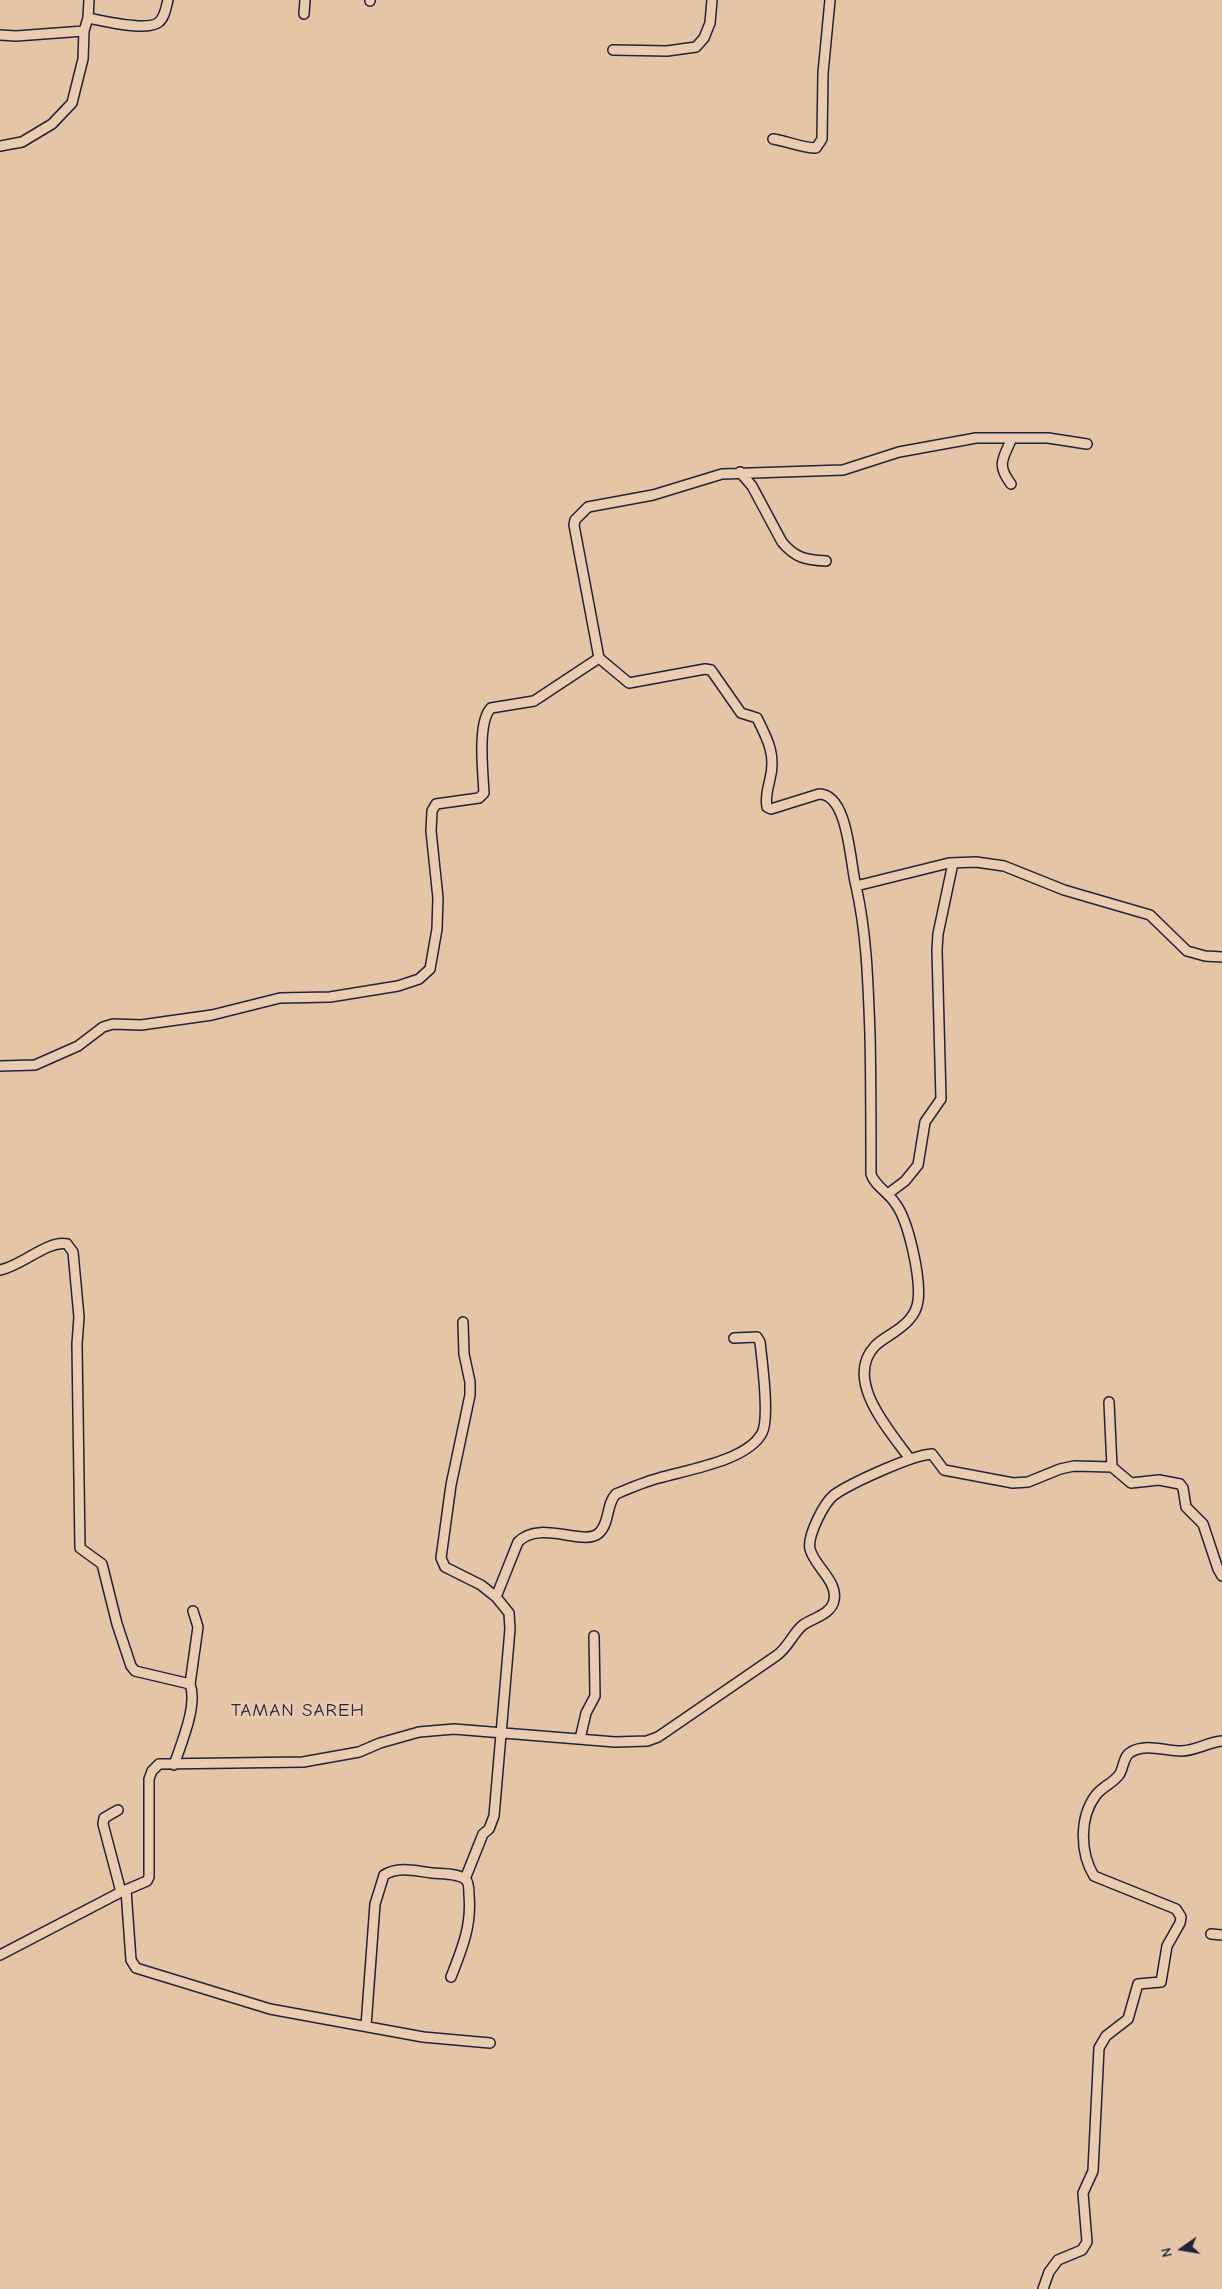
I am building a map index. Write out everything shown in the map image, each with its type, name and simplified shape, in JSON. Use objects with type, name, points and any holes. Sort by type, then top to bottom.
[{"type":"street","points":[[0,146],[22,142],[52,124],[72,103],[83,59],[84,31],[88,18],[89,0]]},
{"type":"street","points":[[88,18],[125,24],[158,23],[163,17],[168,0]]},
{"type":"street","points":[[304,14],[305,0]]},
{"type":"street","points":[[613,50],[667,51],[696,47],[704,38],[710,23],[712,0]]},
{"type":"street","points":[[773,139],[807,148],[816,148],[822,139],[823,73],[830,0]]},
{"type":"street","points":[[0,35],[16,36],[84,31]]},
{"type":"street","points":[[910,1459],[871,1401],[865,1387],[863,1371],[867,1358],[875,1346],[904,1325],[915,1312],[918,1300],[914,1252],[909,1233],[899,1208],[888,1193],[876,1183],[871,1174],[872,1100],[864,924],[844,823],[834,801],[824,794],[771,809],[766,806],[766,795],[773,764],[771,747],[758,718],[741,713],[711,670],[705,669],[629,683],[599,658],[588,591],[575,540],[575,520],[588,507],[628,500],[715,476],[740,472],[843,470],[899,452],[976,438],[1048,438],[1087,444]]},
{"type":"street","points":[[1011,484],[1003,473],[1002,466],[1012,438]]},
{"type":"street","points":[[740,472],[752,486],[782,542],[789,550],[798,558],[826,561]]},
{"type":"street","points":[[0,1066],[35,1065],[78,1046],[103,1027],[113,1024],[141,1025],[212,1016],[294,996],[330,998],[398,986],[426,975],[430,969],[437,929],[438,898],[431,830],[433,807],[436,804],[479,798],[484,793],[483,726],[487,712],[491,708],[534,701],[599,658]]},
{"type":"street","points":[[856,886],[954,863],[976,862],[1004,866],[1064,890],[1150,915],[1186,951],[1205,956],[1222,957]]},
{"type":"street","points":[[888,1193],[905,1181],[918,1164],[925,1122],[942,1099],[937,950],[938,934],[954,863]]},
{"type":"street","points":[[0,1270],[16,1266],[57,1243],[67,1244],[73,1252],[79,1317],[77,1344],[80,1548],[102,1564],[117,1624],[131,1666],[135,1671],[190,1684]]},
{"type":"street","points":[[463,1322],[464,1354],[470,1382],[470,1395],[451,1486],[441,1558],[445,1567],[481,1586],[496,1597],[510,1617],[494,1816],[489,1829],[483,1834],[465,1879]]},
{"type":"street","points":[[496,1597],[518,1542],[525,1535],[534,1533],[590,1537],[599,1533],[605,1522],[612,1498],[616,1494],[658,1478],[723,1460],[743,1450],[762,1433],[765,1405],[760,1342],[757,1337],[734,1338]]},
{"type":"street","points":[[1109,1402],[1112,1467]]},
{"type":"street","points":[[0,1955],[147,1881],[149,1877],[150,1775],[159,1764],[303,1762],[359,1752],[380,1743],[419,1732],[454,1730],[615,1742],[648,1741],[658,1737],[785,1649],[798,1630],[829,1609],[834,1602],[832,1587],[810,1548],[810,1538],[824,1508],[834,1496],[846,1489],[910,1459],[932,1454],[944,1470],[1006,1483],[1028,1482],[1055,1471],[1074,1466],[1112,1467],[1131,1483],[1170,1480],[1182,1486],[1186,1507],[1204,1524],[1222,1576]]},
{"type":"street","points":[[174,1765],[184,1736],[192,1699],[190,1684],[198,1627],[193,1611]]},
{"type":"street","points":[[580,1739],[586,1714],[595,1696],[594,1636]]},
{"type":"street","points":[[1043,2289],[1049,2272],[1058,2260],[1082,2250],[1087,2242],[1083,2193],[1093,2171],[1097,2066],[1101,2042],[1128,2019],[1138,1984],[1160,1984],[1162,1981],[1167,1946],[1180,1923],[1180,1917],[1176,1908],[1094,1876],[1087,1858],[1084,1835],[1086,1811],[1096,1794],[1118,1776],[1127,1756],[1131,1752],[1151,1748],[1191,1750],[1222,1741]]},
{"type":"street","points":[[118,1810],[104,1818],[103,1824],[124,1891],[131,1960],[136,1968],[270,2009],[423,2037],[490,2043]]},
{"type":"street","points":[[366,2026],[375,1904],[384,1875],[392,1870],[406,1869],[454,1876],[465,1879],[468,1883],[470,1909],[467,1935],[451,1976]]},
{"type":"street","points":[[1211,1934],[1222,1935]]},
{"type":"district","name":"TAMAN SAREH","points":[[298,1711]]}]
